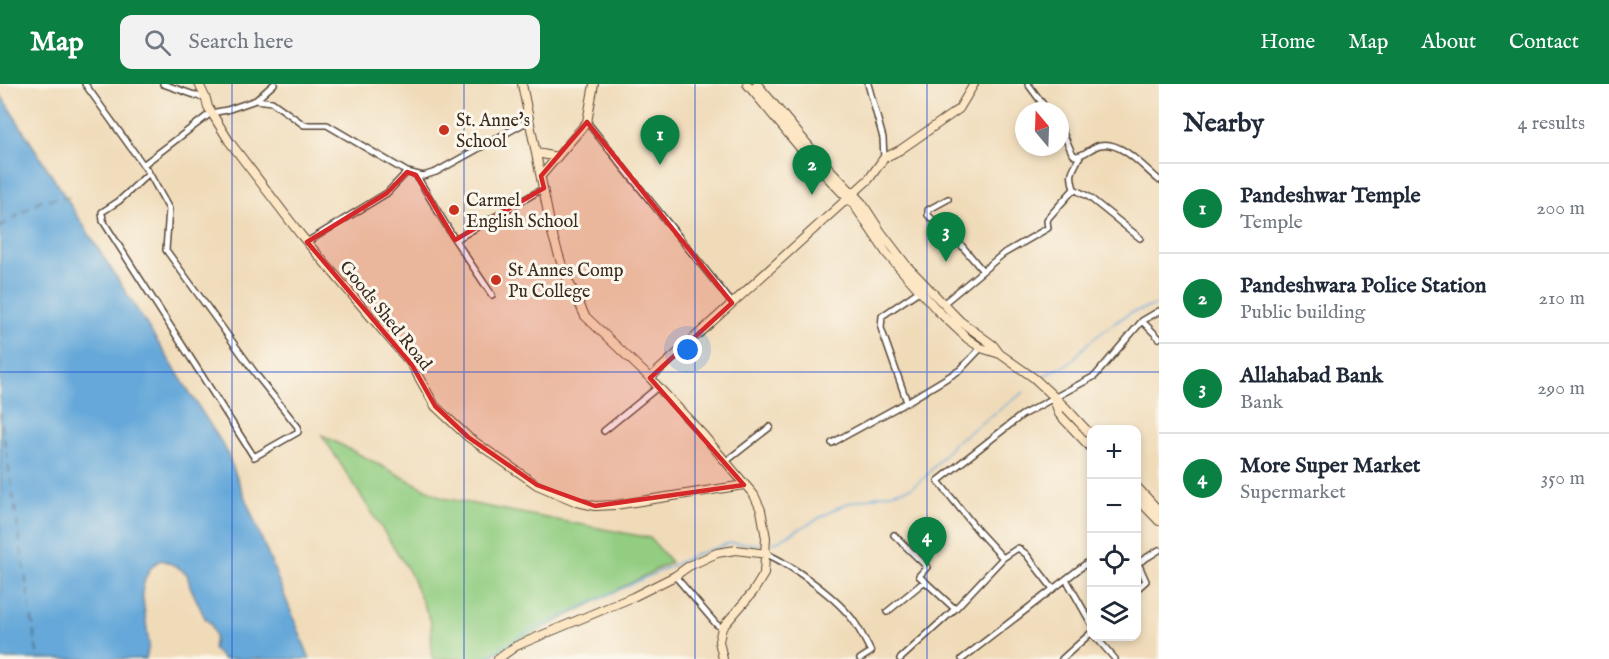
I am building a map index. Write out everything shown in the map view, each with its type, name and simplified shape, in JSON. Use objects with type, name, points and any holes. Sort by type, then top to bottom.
[{"type":"street","points":[[86,84],[149,173],[169,209],[166,249],[258,377],[298,427],[298,432],[254,457],[103,221],[102,212],[119,201],[149,173]]},
{"type":"street","points":[[163,84],[206,99]]},
{"type":"street","name":"Goods Shed Road","points":[[199,84],[211,114],[229,141],[307,242],[412,365],[435,406],[468,436],[537,485],[578,502],[595,506],[615,505],[744,485]]},
{"type":"street","points":[[143,165],[211,114],[256,100],[274,84]]},
{"type":"street","points":[[522,84],[552,233],[564,272],[585,316],[650,378],[704,436],[754,495],[763,515],[767,554],[764,574],[753,592],[722,628],[719,641],[723,659]]},
{"type":"street","points":[[541,176],[587,122],[594,84]]},
{"type":"street","points":[[747,84],[777,122],[850,195],[862,203],[893,249],[970,330],[1034,378],[1087,431]]},
{"type":"street","points":[[757,84],[822,166]]},
{"type":"street","points":[[868,84],[883,138],[884,158]]},
{"type":"street","points":[[650,378],[869,178],[884,158],[959,110],[974,84]]},
{"type":"street","points":[[1028,84],[1041,102]]},
{"type":"street","points":[[256,100],[272,102],[304,125],[327,125],[416,176],[436,172],[530,120]]},
{"type":"street","points":[[587,122],[732,303]]},
{"type":"street","points":[[1140,238],[1089,197],[1074,189],[1070,179],[1071,173],[1080,156],[1096,146],[1110,145],[1119,148],[1159,180]]},
{"type":"street","points":[[1069,148],[1075,156],[1080,156]]},
{"type":"street","points":[[537,153],[557,157]]},
{"type":"street","points":[[307,242],[372,204],[387,193],[407,172]]},
{"type":"street","points":[[416,176],[455,240],[492,294]]},
{"type":"street","points":[[455,240],[544,188]]},
{"type":"street","points":[[937,310],[1003,254],[1047,230],[1049,217],[1074,189]]},
{"type":"street","points":[[850,195],[854,205],[887,254],[919,291],[968,339],[981,348],[1000,354]]},
{"type":"street","points":[[948,199],[928,210],[928,215],[952,234],[982,270]]},
{"type":"street","points":[[907,402],[881,328],[882,316],[919,291]]},
{"type":"street","points":[[1003,558],[938,481],[1022,415],[1095,376],[1142,321],[1159,310]]},
{"type":"street","points":[[1142,321],[1159,338]]},
{"type":"street","points":[[832,443],[960,370],[981,348]]},
{"type":"street","points":[[604,431],[658,387]]},
{"type":"street","points":[[1054,399],[1059,414],[1087,444]]},
{"type":"street","points":[[724,462],[770,427]]},
{"type":"street","points":[[1141,491],[1159,511]]},
{"type":"street","points":[[1141,501],[1159,521]]},
{"type":"street","points":[[894,535],[927,567],[919,576],[955,609]]},
{"type":"street","points":[[900,659],[955,609],[1003,558],[1018,548],[1053,589]]},
{"type":"street","points":[[498,659],[516,646],[633,597],[717,553],[736,550],[767,554],[790,565],[829,597],[855,621],[871,652],[860,659]]},
{"type":"street","points":[[1141,560],[1159,550]]},
{"type":"street","points":[[962,659],[1087,563]]},
{"type":"street","points":[[1141,570],[1146,581],[1141,586]]},
{"type":"street","points":[[675,576],[722,628]]},
{"type":"street","points":[[1066,579],[1087,616]]},
{"type":"street","points":[[887,612],[925,581]]},
{"type":"street","points":[[1062,659],[1087,636]]},
{"type":"street","points":[[1099,641],[1115,659]]},
{"type":"highlighted area","points":[[587,122],[732,303],[650,378],[744,485],[595,506],[537,485],[468,437],[435,406],[412,365],[307,242],[387,193],[407,172],[416,175],[455,240],[544,188],[541,176]]},
{"type":"green space","points":[[322,435],[443,498],[650,538],[671,562],[485,659],[432,659],[431,622],[409,571]]},
{"type":"water","points":[[0,94],[225,448],[310,659],[223,659],[213,649],[215,636],[211,624],[205,618],[187,574],[162,560],[150,569],[142,591],[149,645],[146,659],[0,659]]},
{"type":"waterway","points":[[1045,375],[1070,363],[1087,344],[1130,313],[1159,304]]},
{"type":"waterway","points":[[772,544],[845,504],[911,488],[926,476],[954,443],[1024,392]]},
{"type":"waterway","points":[[484,659],[527,632],[697,554],[730,543],[762,544]]},
{"type":"ferry route","points":[[0,227],[41,200],[71,197]]},
{"type":"ferry route","points":[[0,410],[38,659]]},
{"type":"place","name":"St. Anne's School","points":[[444,130]]},
{"type":"place","name":"Pandeshwar Temple","points":[[660,165]]},
{"type":"place","name":"Pandeshwara Police Station","points":[[812,195]]},
{"type":"place","name":"Carmel English School","points":[[454,210]]},
{"type":"place","name":"Allahabad Bank","points":[[946,262]]},
{"type":"place","name":"St Annes Comp Pu College","points":[[496,280]]},
{"type":"place","name":"More Super Market","points":[[927,567]]}]
